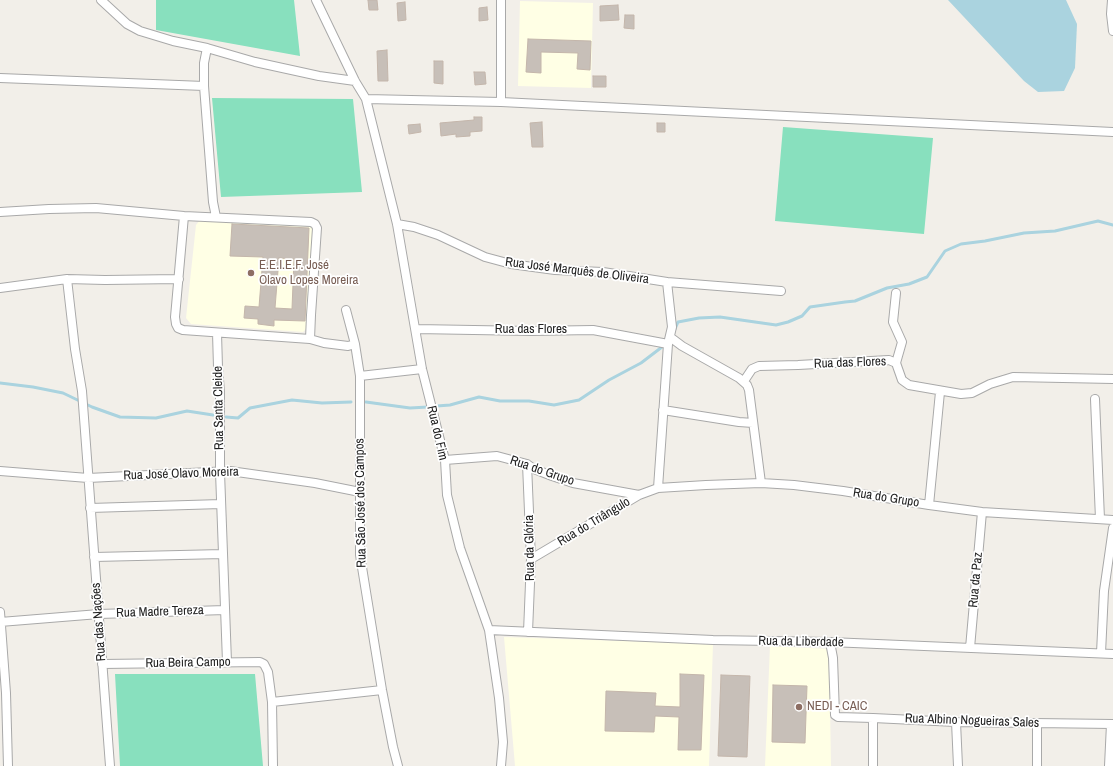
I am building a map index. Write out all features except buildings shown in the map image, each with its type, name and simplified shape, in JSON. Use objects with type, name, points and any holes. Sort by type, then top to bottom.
[{"type":"street","points":[[101,0],[127,24],[140,31],[255,62],[319,76],[355,80]]},
{"type":"street","name":"Rua do Fim","points":[[316,0],[355,80],[366,99],[397,224],[422,369],[445,460],[447,495],[460,548],[490,630],[502,735],[501,766]]},
{"type":"street","points":[[501,0],[501,102]]},
{"type":"street","points":[[1112,0],[1111,14],[1113,31]]},
{"type":"street","points":[[207,48],[204,63],[204,86],[213,202],[216,218]]},
{"type":"street","points":[[0,78],[204,86]]},
{"type":"street","points":[[366,99],[501,102],[1113,132]]},
{"type":"street","points":[[0,212],[96,208],[184,216],[311,222],[315,224],[317,228],[310,339]]},
{"type":"street","points":[[184,216],[175,317],[178,328],[183,330],[217,333],[310,339],[324,343],[348,346],[355,344]]},
{"type":"street","name":"Rua José Marquês de Oliveira","points":[[397,224],[414,227],[438,235],[485,257],[511,264],[555,270],[603,272],[667,282],[782,291]]},
{"type":"street","points":[[0,288],[67,279],[179,279]]},
{"type":"street","name":"Rua das Nações","points":[[67,279],[75,349],[82,391],[110,766]]},
{"type":"street","name":"Rua José Marquês de Oliveira","points":[[658,488],[669,340],[672,327],[667,282]]},
{"type":"street","points":[[896,293],[893,322],[902,342],[896,363]]},
{"type":"street","name":"Rua São José dos Campos","points":[[346,310],[355,344],[360,376],[360,555],[382,690],[398,766]]},
{"type":"street","name":"Rua das Flores","points":[[416,330],[593,330],[669,340]]},
{"type":"street","name":"Rua Santa Cleide","points":[[217,333],[220,392],[220,472],[227,662]]},
{"type":"street","points":[[669,340],[677,342],[744,381],[749,390],[762,483]]},
{"type":"street","name":"Rua das Flores","points":[[744,381],[752,369],[759,366],[889,360],[896,363],[902,380],[909,385],[940,392],[961,394],[972,394],[990,384],[1013,377],[1113,379]]},
{"type":"street","points":[[360,376],[422,369]]},
{"type":"street","points":[[929,506],[940,392]]},
{"type":"street","points":[[1095,399],[1100,519]]},
{"type":"street","points":[[663,410],[754,423]]},
{"type":"street","name":"Rua do Grupo","points":[[445,460],[497,456],[527,464],[534,469],[573,483],[639,495]]},
{"type":"street","name":"Rua da Glória","points":[[527,464],[531,559],[528,632]]},
{"type":"street","name":"Rua José Olavo Moreira","points":[[0,471],[88,478],[230,471],[315,483],[360,492]]},
{"type":"street","name":"Rua do Grupo","points":[[658,488],[762,483],[794,485],[843,491],[929,506],[982,512],[1113,520]]},
{"type":"street","name":"Rua do Triângulo","points":[[531,559],[639,495],[658,488]]},
{"type":"street","points":[[90,508],[221,504]]},
{"type":"street","name":"Rua da Paz","points":[[970,648],[982,512]]},
{"type":"street","points":[[1101,654],[1104,591],[1113,528]]},
{"type":"street","points":[[94,557],[223,554]]},
{"type":"street","name":"Rua Madre Tereza","points":[[0,622],[99,614],[225,610]]},
{"type":"street","points":[[0,612],[6,693],[8,766]]},
{"type":"street","name":"Rua da Liberdade","points":[[490,630],[713,640],[830,642],[1113,654]]},
{"type":"street","name":"Rua Albino Nogueiras Sales","points":[[830,642],[833,658],[835,715],[838,718],[1037,724],[1112,724]]},
{"type":"street","name":"Rua Beira Campo","points":[[102,664],[260,662],[264,664],[268,672],[272,702]]},
{"type":"street","points":[[273,765],[272,702],[382,690]]},
{"type":"street","points":[[873,718],[873,766]]},
{"type":"street","points":[[956,722],[958,766]]},
{"type":"street","points":[[1037,724],[1037,766]]},
{"type":"street","points":[[1109,766],[1112,724]]},
{"type":"shaded area","points":[[520,1],[593,3],[591,88],[518,86]]},
{"type":"shaded area","name":"E.E.I.E.F. José Olavo Lopes Moreira","points":[[200,220],[310,223],[314,228],[308,327],[303,332],[191,324],[186,318],[196,225]]},
{"type":"shaded area","points":[[504,637],[713,644],[709,766],[515,766]]},
{"type":"shaded area","name":"NEDI - CAIC","points":[[770,646],[829,649],[831,766],[765,766]]},
{"type":"green space","points":[[156,0],[294,0],[300,56],[156,30]]},
{"type":"green space","points":[[212,98],[353,99],[362,192],[221,197]]},
{"type":"green space","points":[[783,127],[933,138],[924,234],[775,221]]},
{"type":"green space","points":[[115,674],[255,674],[263,766],[120,766]]},
{"type":"water","points":[[948,0],[1066,0],[1077,24],[1075,68],[1064,91],[1038,92],[1024,81]]},
{"type":"waterway","points":[[675,329],[678,322],[699,318],[720,317],[776,325],[802,316],[810,307],[855,301],[887,288],[909,284],[927,277],[945,251],[961,244],[1024,233],[1055,231],[1098,221],[1113,225]]},
{"type":"waterway","points":[[437,406],[450,405],[479,397],[500,401],[529,401],[554,405],[579,400],[609,380],[641,363],[662,347]]},
{"type":"waterway","points":[[0,383],[33,387],[63,393],[92,407],[120,417],[156,418],[187,411],[213,415]]},
{"type":"waterway","points":[[226,417],[238,418],[250,408],[292,400],[322,403],[351,402]]},
{"type":"waterway","points":[[366,402],[410,408],[428,407]]},
{"type":"place","name":"E.E.I.E.F. José Olavo Lopes Moreira","points":[[251,273]]},
{"type":"place","name":"NEDI - CAIC","points":[[799,707]]}]
